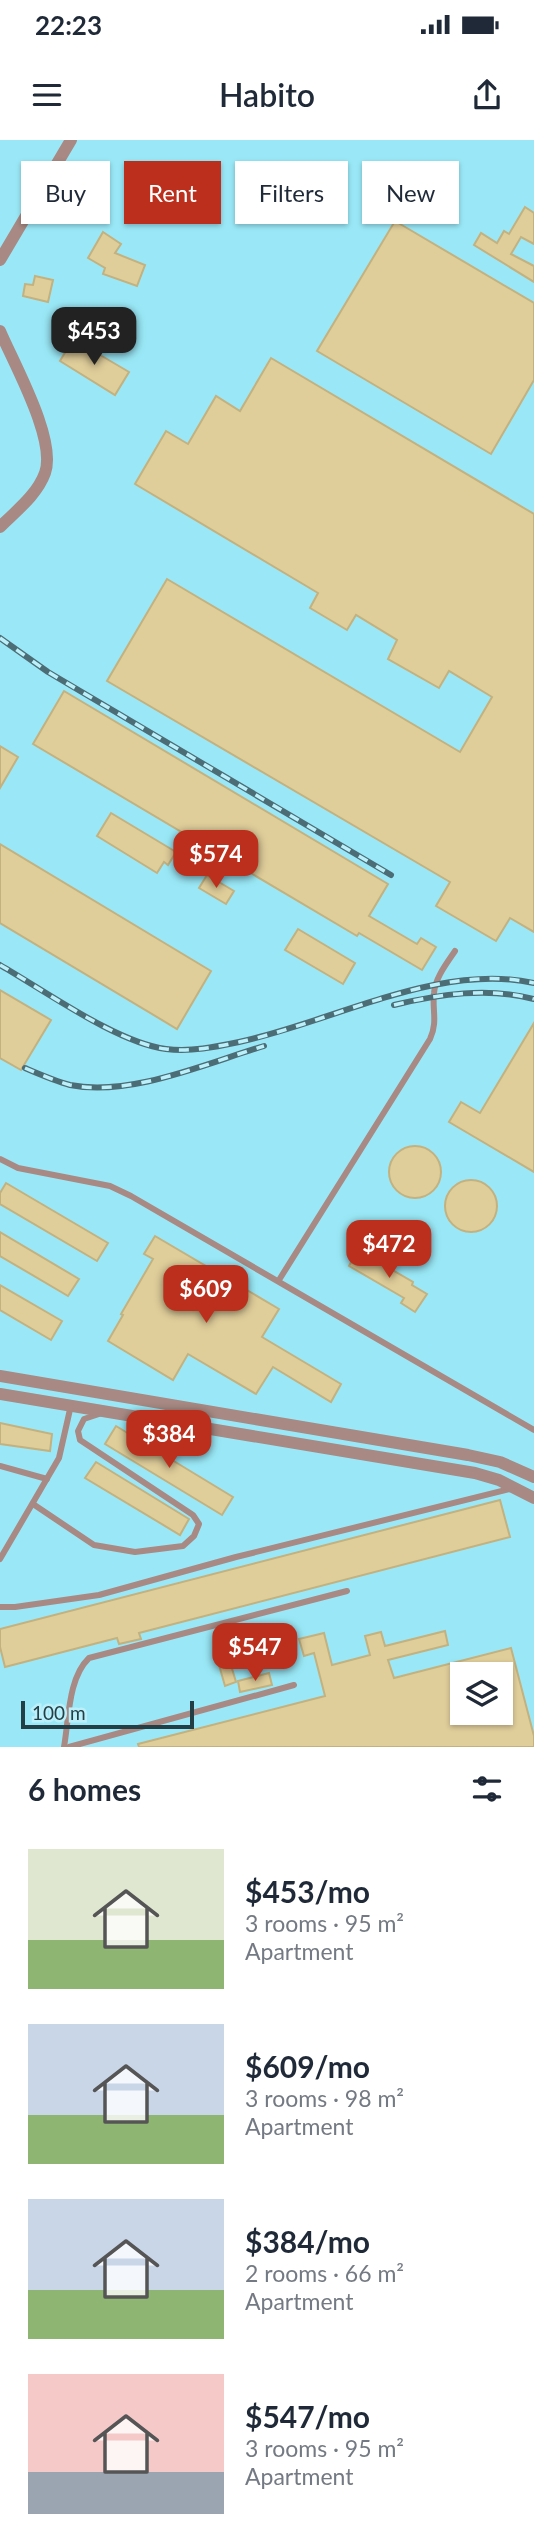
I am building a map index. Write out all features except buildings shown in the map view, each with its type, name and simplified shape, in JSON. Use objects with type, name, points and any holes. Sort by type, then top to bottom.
[{"type":"street","points":[[0,260],[71,140]]},
{"type":"street","points":[[0,331],[32,404],[48,451],[45,474],[39,486],[0,527]]},
{"type":"street","points":[[0,1376],[491,1459],[534,1477]]},
{"type":"street","points":[[71,1405],[74,1388]]},
{"type":"street","points":[[0,1394],[486,1476],[534,1498]]},
{"type":"lane","points":[[279,1280],[430,1039],[436,1022],[434,991],[455,951]]},
{"type":"lane","points":[[0,1159],[18,1168],[110,1186],[279,1280],[534,1430]]},
{"type":"lane","points":[[0,1559],[62,1453],[71,1405]]},
{"type":"lane","points":[[33,1504],[94,1545],[135,1552],[183,1546],[194,1536],[199,1524],[193,1515],[80,1440],[78,1431],[84,1419],[109,1412]]},
{"type":"lane","points":[[334,1449],[337,1432]]},
{"type":"lane","points":[[486,1476],[491,1459]]},
{"type":"lane","points":[[0,1466],[47,1479]]},
{"type":"lane","points":[[0,1607],[99,1595],[236,1557],[516,1488]]},
{"type":"lane","points":[[294,1685],[67,1747],[76,1680],[82,1665],[89,1658],[348,1591]]},
{"type":"shaded area","points":[[0,140],[534,140],[534,1747],[0,1747]]},
{"type":"railway","points":[[0,638],[48,672],[391,875]]},
{"type":"railway","points":[[0,965],[126,1037],[147,1045],[175,1050],[239,1042],[275,1033],[424,987],[498,979],[534,983]]},
{"type":"railway","points":[[394,1005],[464,993],[499,993],[534,999]]},
{"type":"railway","points":[[25,1068],[70,1085],[118,1086],[194,1069],[264,1046]]}]
